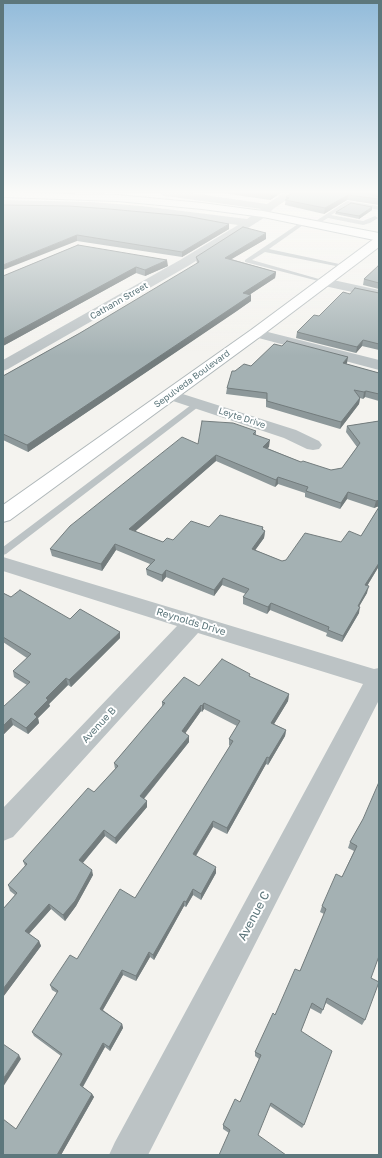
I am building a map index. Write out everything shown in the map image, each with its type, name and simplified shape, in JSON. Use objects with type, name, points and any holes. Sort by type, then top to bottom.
[{"type":"main road","name":"Sepulveda Boulevard","points":[[3,515],[256,333],[371,247]]},
{"type":"street","name":"Cathann Street","points":[[3,366],[184,264],[211,247]]},
{"type":"street","points":[[169,261],[184,264]]},
{"type":"street","points":[[324,282],[379,294]]},
{"type":"street","points":[[256,333],[379,365]]},
{"type":"street","name":"Leyte Drive","points":[[170,395],[290,434],[313,445]]},
{"type":"street","name":"Reynolds Drive","points":[[3,564],[379,679]]},
{"type":"street","name":"Avenue B","points":[[3,828],[194,623]]},
{"type":"street","name":"Avenue C","points":[[128,1155],[379,679]]},
{"type":"lane","points":[[269,247],[247,261],[324,282]]},
{"type":"lane","points":[[264,250],[344,267]]},
{"type":"lane","points":[[3,552],[198,404]]},
{"type":"building","points":[[3,247],[47,247],[3,265]]},
{"type":"building","points":[[73,247],[90,247],[167,260],[145,270],[136,267],[3,339],[3,276]]},
{"type":"building","points":[[151,247],[190,247],[182,252]]},
{"type":"building","points":[[212,247],[243,247],[225,258],[276,272],[243,293],[251,295],[27,445],[3,434],[3,376],[80,333],[199,262],[196,257]]},
{"type":"building","points":[[378,266],[379,283],[364,279]]},
{"type":"building","points":[[355,288],[379,293],[379,344],[363,340],[357,347],[297,332],[314,315],[319,316],[343,292],[350,294]]},
{"type":"building","points":[[287,341],[348,357],[343,363],[379,373],[379,394],[354,390],[360,398],[341,422],[267,401],[267,393],[227,388],[232,371],[235,371],[244,364],[251,366],[274,344],[282,346]]},
{"type":"building","points":[[202,421],[233,423],[256,431],[253,434],[270,440],[263,447],[301,462],[303,461],[331,470],[342,468],[360,443],[347,426],[379,421],[379,500],[376,501],[348,492],[341,503],[306,491],[308,487],[278,477],[276,480],[216,455],[129,529],[163,542],[167,538],[173,540],[191,521],[209,527],[220,515],[263,527],[262,529],[265,531],[252,549],[282,561],[286,560],[305,533],[341,542],[349,531],[361,536],[379,507],[379,563],[365,585],[369,586],[358,606],[360,607],[343,636],[328,630],[329,627],[271,603],[268,607],[243,597],[249,589],[223,578],[214,590],[166,570],[162,575],[146,569],[155,560],[115,544],[101,564],[50,549],[70,526],[182,437],[198,444]]},
{"type":"building","points":[[20,590],[70,619],[80,609],[120,632],[69,680],[66,678],[46,698],[48,700],[34,714],[37,717],[26,728],[11,718],[3,726],[3,707],[30,682],[13,671],[31,654],[3,637],[3,593],[11,597]]},
{"type":"building","points":[[222,659],[250,674],[249,676],[289,694],[271,723],[286,730],[269,758],[267,757],[227,828],[213,821],[193,854],[216,867],[201,894],[193,889],[186,902],[184,901],[153,955],[149,952],[136,976],[122,970],[100,1009],[122,1024],[109,1047],[103,1043],[80,1085],[92,1094],[57,1155],[3,1155],[3,1119],[16,1129],[62,1054],[32,1032],[58,991],[50,985],[70,955],[77,959],[120,889],[135,898],[233,741],[229,739],[240,721],[204,703],[202,706],[201,705],[182,731],[189,736],[140,796],[147,801],[115,838],[104,830],[79,860],[92,870],[75,901],[63,915],[49,904],[25,931],[39,941],[3,989],[3,909],[17,893],[8,885],[27,864],[23,861],[88,788],[94,792],[118,766],[114,763],[165,703],[162,702],[184,677],[199,686]]},
{"type":"building","points":[[379,782],[379,956],[371,978],[379,982],[365,1020],[327,998],[323,1010],[312,1003],[301,1031],[332,1051],[304,1125],[271,1103],[258,1135],[286,1155],[219,1155],[230,1130],[223,1125],[235,1099],[240,1102],[261,1055],[255,1052],[273,1013],[275,1015],[295,969],[300,971],[326,909],[322,906],[336,874],[342,877],[357,846],[350,842],[363,819]]},
{"type":"building","points":[[3,1044],[19,1055],[3,1079]]}]
